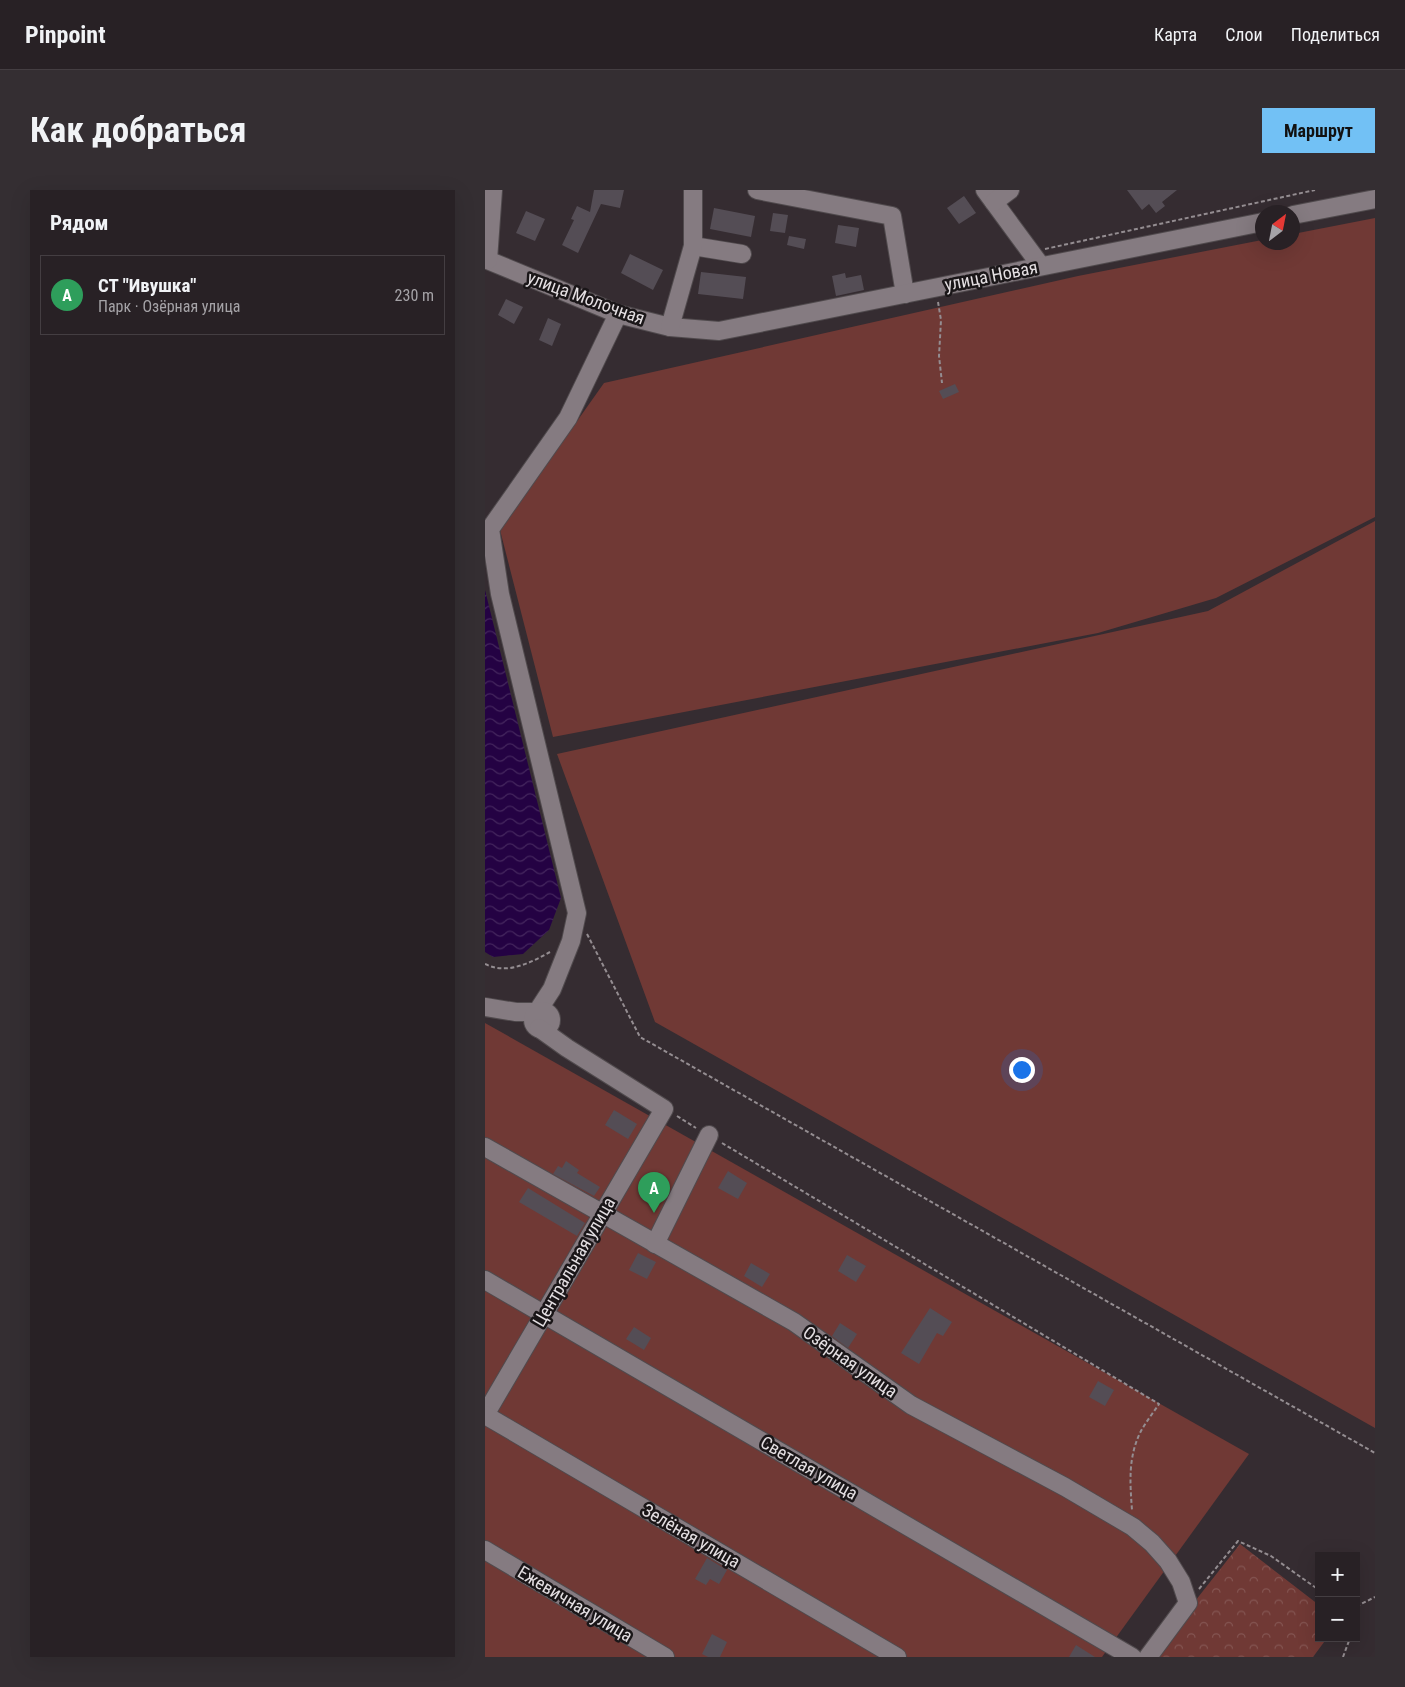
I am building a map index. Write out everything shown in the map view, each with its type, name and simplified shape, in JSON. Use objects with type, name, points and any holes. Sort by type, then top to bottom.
[{"type":"street","points":[[487,260],[493,190]]},
{"type":"street","points":[[670,327],[693,246],[693,190]]},
{"type":"street","points":[[757,190],[893,216],[905,294]]},
{"type":"street","points":[[1009,190],[990,196],[1036,259]]},
{"type":"street","points":[[1300,214],[1362,197]]},
{"type":"street","name":"улица Новая","points":[[719,331],[936,287],[1036,259],[1255,223]]},
{"type":"street","points":[[693,246],[742,254]]},
{"type":"street","name":"улица Молочная","points":[[487,260],[618,314],[670,327],[719,331]]},
{"type":"street","points":[[543,1022],[552,989],[571,941],[577,913],[500,594],[490,529],[568,418],[618,314]]},
{"type":"street","points":[[485,1006],[516,1012],[543,1022],[567,1048],[664,1109]]},
{"type":"street","name":"Центральная улица","points":[[485,1415],[664,1109]]},
{"type":"street","points":[[655,1244],[709,1135]]},
{"type":"street","name":"Озёрная улица","points":[[485,1147],[794,1322],[911,1405],[1133,1527],[1152,1543],[1167,1561],[1181,1582],[1188,1603]]},
{"type":"street","name":"Светлая улица","points":[[485,1280],[1132,1657]]},
{"type":"street","name":"Зелёная улица","points":[[485,1415],[897,1657]]},
{"type":"street","name":"Ежевичная улица","points":[[485,1550],[665,1657]]},
{"type":"street","points":[[1148,1657],[1188,1603]]},
{"type":"path","points":[[1036,259],[1315,190]]},
{"type":"path","points":[[936,287],[941,320],[939,356],[942,383]]},
{"type":"path","points":[[577,913],[639,1037],[1375,1453]]},
{"type":"path","points":[[485,964],[494,969],[519,967],[571,941]]},
{"type":"path","points":[[664,1109],[1159,1404],[1140,1432],[1130,1464],[1133,1527]]},
{"type":"path","points":[[1188,1603],[1239,1540],[1271,1556],[1315,1587]]},
{"type":"path","points":[[1360,1604],[1375,1597]]},
{"type":"path","points":[[1343,1657],[1349,1642]]},
{"type":"green space","points":[[1375,218],[1375,517],[1216,598],[1098,633],[553,737],[500,530],[604,383],[1078,276],[1255,241],[1255,250],[1300,250],[1300,233]]},
{"type":"green space","points":[[1375,521],[1375,1428],[655,1022],[557,754],[1208,611]]},
{"type":"green space","points":[[485,1023],[1249,1454],[1102,1657],[485,1657]]},
{"type":"green space","points":[[1240,1544],[1315,1602],[1315,1642],[1324,1642],[1313,1657],[1151,1657]]},
{"type":"water","points":[[485,590],[561,898],[549,930],[523,954],[493,957],[485,952]]},
{"type":"building","points":[[594,190],[624,190],[620,208],[601,204],[578,253],[562,245],[574,220],[571,219],[577,206],[590,212]]},
{"type":"building","points":[[1127,190],[1177,190],[1162,202],[1165,206],[1156,213],[1149,204],[1142,210]]},
{"type":"building","points":[[964,196],[976,213],[959,224],[947,208]]},
{"type":"building","points":[[714,208],[755,216],[751,237],[710,229]]},
{"type":"building","points":[[526,211],[545,219],[535,241],[516,233]]},
{"type":"building","points":[[773,213],[788,215],[785,233],[770,231]]},
{"type":"building","points":[[838,225],[859,228],[856,247],[835,243]]},
{"type":"building","points":[[789,236],[806,239],[804,249],[787,245]]},
{"type":"building","points":[[630,254],[663,270],[653,290],[621,273]]},
{"type":"building","points":[[701,272],[746,277],[743,299],[698,294]]},
{"type":"building","points":[[845,273],[846,278],[861,275],[864,290],[836,296],[832,276]]},
{"type":"building","points":[[506,299],[523,307],[514,324],[498,315]]},
{"type":"building","points":[[548,318],[561,324],[552,346],[539,340]]},
{"type":"building","points":[[955,384],[959,392],[943,399],[939,391]]},
{"type":"building","points":[[614,1110],[637,1124],[628,1139],[605,1125]]},
{"type":"building","points":[[566,1161],[579,1170],[577,1173],[600,1187],[594,1196],[553,1174],[558,1166],[562,1168]]},
{"type":"building","points":[[728,1171],[747,1183],[738,1199],[718,1188]]},
{"type":"building","points":[[528,1188],[585,1223],[577,1236],[519,1202]]},
{"type":"building","points":[[638,1253],[656,1262],[647,1279],[629,1270]]},
{"type":"building","points":[[847,1255],[866,1266],[856,1282],[838,1271]]},
{"type":"building","points":[[751,1263],[770,1274],[762,1287],[744,1276]]},
{"type":"building","points":[[930,1308],[952,1322],[943,1336],[937,1333],[919,1364],[901,1353]]},
{"type":"building","points":[[840,1323],[857,1334],[848,1348],[832,1336]]},
{"type":"building","points":[[634,1327],[651,1338],[644,1350],[626,1339]]},
{"type":"building","points":[[1098,1381],[1114,1390],[1105,1406],[1089,1397]]},
{"type":"building","points":[[707,1558],[727,1570],[719,1584],[710,1579],[706,1585],[695,1579]]},
{"type":"building","points":[[712,1634],[727,1642],[720,1657],[708,1657],[702,1654]]},
{"type":"building","points":[[1076,1645],[1095,1657],[1069,1657]]},
{"type":"place","name":"СТ \"Ивушка\"","points":[[654,1213]]}]
